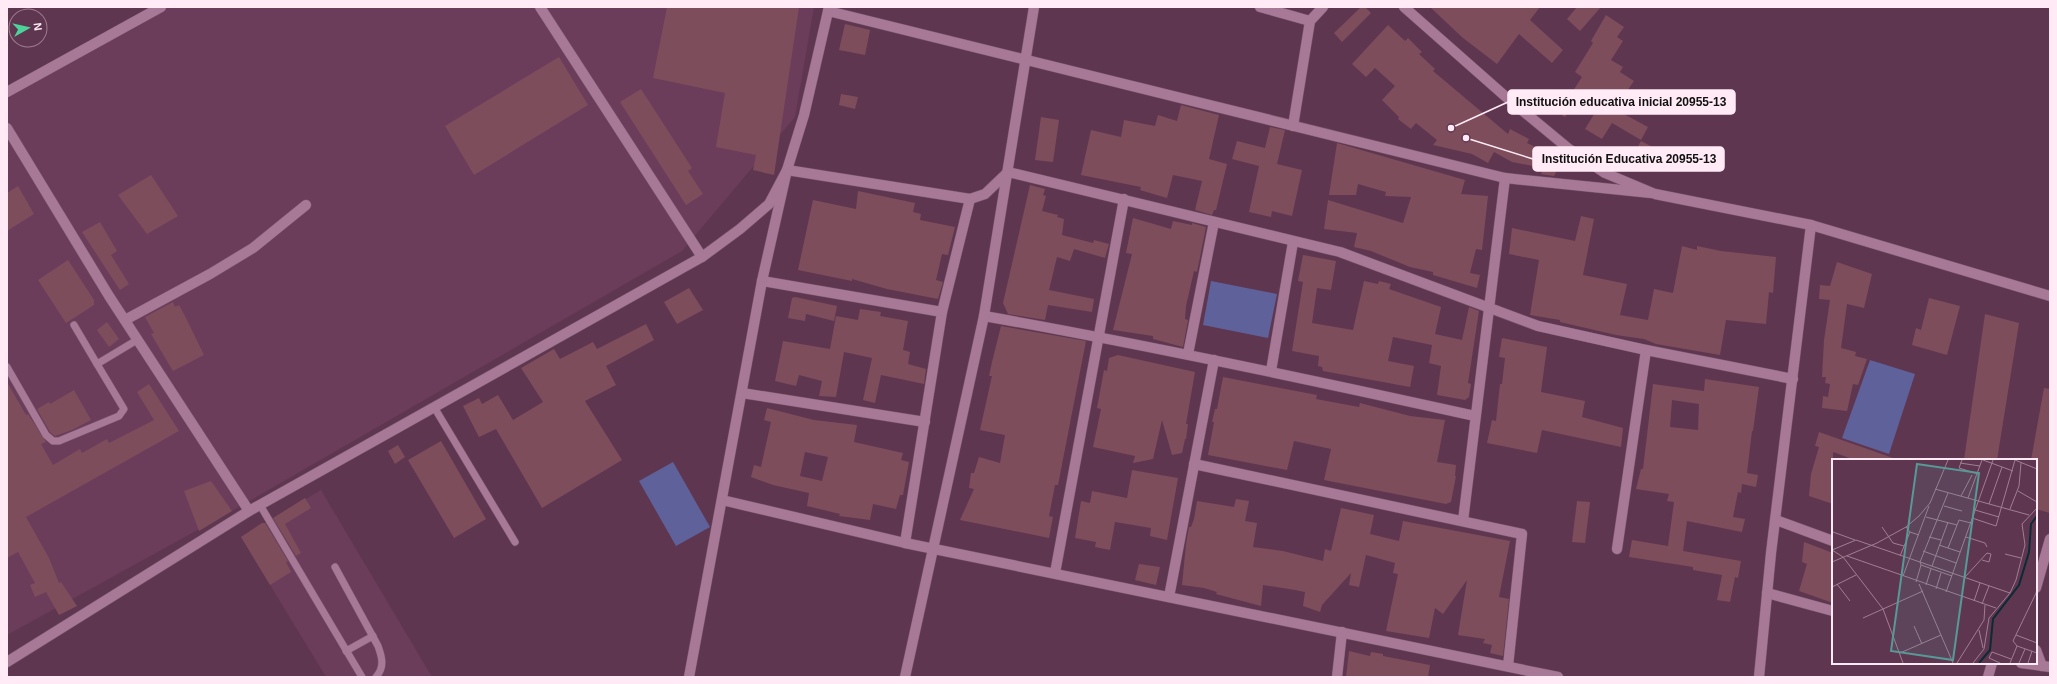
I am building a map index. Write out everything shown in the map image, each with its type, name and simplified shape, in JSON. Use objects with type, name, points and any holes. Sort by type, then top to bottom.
[{"type":"street","points":[[7,92],[161,7]]},
{"type":"street","points":[[540,7],[702,257]]},
{"type":"street","points":[[905,677],[984,316],[1034,7]]},
{"type":"street","points":[[1260,7],[1310,20]]},
{"type":"street","points":[[1294,126],[1310,20],[1323,7]]},
{"type":"street","points":[[1404,7],[1506,97],[1569,149],[1605,173],[1655,194]]},
{"type":"street","points":[[689,677],[762,281],[787,170],[804,115],[829,9],[1026,60],[1505,178],[1655,194],[1811,226],[2050,296]]},
{"type":"street","points":[[7,128],[124,320],[249,511]]},
{"type":"street","points":[[7,662],[249,511],[702,257],[740,230],[770,204],[787,170]]},
{"type":"street","points":[[787,170],[970,199],[985,194],[1008,172]]},
{"type":"street","points":[[1008,172],[1124,199],[1293,242],[1340,252],[1538,326],[1646,350],[1793,379]]},
{"type":"street","points":[[1463,521],[1505,178]]},
{"type":"street","points":[[905,543],[942,312],[970,199]]},
{"type":"street","points":[[1055,573],[1124,199]]},
{"type":"street","points":[[124,320],[210,274],[253,248],[306,205]]},
{"type":"street","points":[[1188,354],[1214,222]]},
{"type":"street","points":[[1759,677],[1767,593],[1811,226]]},
{"type":"street","points":[[1271,371],[1293,242]]},
{"type":"street","points":[[762,281],[942,312]]},
{"type":"street","points":[[984,316],[1099,336],[1188,354],[1475,416]]},
{"type":"street","points":[[1617,549],[1646,350]]},
{"type":"street","points":[[1169,597],[1214,360]]},
{"type":"street","points":[[742,393],[925,422]]},
{"type":"street","points":[[1194,464],[1522,534],[1508,666]]},
{"type":"street","points":[[722,500],[905,543],[933,547],[1558,677]]},
{"type":"street","points":[[1776,520],[1832,540]]},
{"type":"street","points":[[2037,584],[2050,539]]},
{"type":"street","points":[[1767,593],[1832,611]]},
{"type":"street","points":[[1337,677],[1342,632]]},
{"type":"street","points":[[2037,652],[2046,666]]},
{"type":"street","points":[[1988,677],[1992,664]]},
{"type":"street","points":[[2029,664],[2046,666]]},
{"type":"lane","points":[[7,366],[46,435],[53,441],[59,441],[113,419],[122,413],[124,409],[74,325]]},
{"type":"lane","points":[[97,364],[137,340]]},
{"type":"lane","points":[[434,407],[515,542]]},
{"type":"lane","points":[[260,505],[362,677]]},
{"type":"lane","points":[[334,567],[373,636],[383,658],[382,668],[376,677]]},
{"type":"lane","points":[[346,651],[373,636]]},
{"type":"shaded area","points":[[152,7],[814,7],[795,117],[682,251],[232,511],[7,635],[7,93]]},
{"type":"shaded area","points":[[1211,281],[1277,294],[1268,338],[1203,325]]},
{"type":"shaded area","points":[[1870,360],[1915,374],[1889,454],[1842,438]]},
{"type":"shaded area","points":[[673,462],[710,527],[676,546],[639,481]]},
{"type":"shaded area","points":[[321,490],[432,677],[326,677],[241,537]]},
{"type":"building","points":[[667,7],[799,7],[774,175],[753,170],[756,155],[716,147],[725,93],[653,78]]},
{"type":"building","points":[[1361,7],[1365,7],[1371,13],[1342,42],[1334,33]]},
{"type":"building","points":[[1430,7],[1540,7],[1530,20],[1563,50],[1552,63],[1519,34],[1497,64],[1463,38]]},
{"type":"building","points":[[1577,7],[1601,7],[1580,31],[1567,19]]},
{"type":"building","points":[[1606,15],[1624,27],[1617,37],[1623,41],[1611,60],[1623,67],[1620,72],[1634,81],[1625,94],[1631,98],[1622,113],[1648,127],[1641,140],[1612,123],[1602,139],[1585,129],[1596,111],[1571,94],[1582,77],[1575,72],[1593,43],[1591,41]]},
{"type":"building","points":[[845,24],[870,30],[865,55],[839,50]]},
{"type":"building","points":[[1388,25],[1405,41],[1408,38],[1422,52],[1419,54],[1435,69],[1433,71],[1508,134],[1510,129],[1529,139],[1527,143],[1562,160],[1554,176],[1541,174],[1544,168],[1512,162],[1494,152],[1488,163],[1472,154],[1433,145],[1437,140],[1416,123],[1411,129],[1398,119],[1399,117],[1382,100],[1395,86],[1375,68],[1366,77],[1352,64]]},
{"type":"building","points":[[559,57],[588,105],[474,175],[445,126]]},
{"type":"building","points":[[641,89],[692,168],[688,171],[703,194],[686,205],[620,102]]},
{"type":"building","points":[[1555,92],[1574,104],[1565,117],[1547,106]]},
{"type":"building","points":[[841,94],[858,97],[855,109],[839,105]]},
{"type":"building","points":[[1181,105],[1219,115],[1209,159],[1227,164],[1216,210],[1214,210],[1212,215],[1195,210],[1202,181],[1173,175],[1167,198],[1140,190],[1141,187],[1081,175],[1091,130],[1121,137],[1124,120],[1155,126],[1158,115],[1177,121]]},
{"type":"building","points":[[1041,117],[1059,120],[1053,162],[1035,160]]},
{"type":"building","points":[[1270,127],[1285,130],[1277,164],[1302,170],[1292,216],[1272,211],[1271,217],[1249,212],[1259,166],[1232,159],[1237,141],[1265,148]]},
{"type":"building","points":[[1641,141],[1668,155],[1662,172],[1650,167],[1649,170],[1630,161]]},
{"type":"building","points":[[1337,143],[1465,180],[1461,194],[1488,196],[1482,250],[1476,249],[1470,273],[1480,275],[1477,288],[1433,275],[1433,272],[1410,267],[1371,251],[1354,247],[1357,233],[1324,229],[1328,200],[1403,223],[1411,197],[1385,196],[1386,192],[1358,184],[1356,195],[1329,195]]},
{"type":"building","points":[[151,175],[178,216],[147,234],[118,195]]},
{"type":"building","points":[[1030,185],[1045,189],[1043,195],[1046,196],[1042,211],[1058,215],[1057,217],[1064,219],[1062,235],[1093,243],[1094,240],[1109,244],[1105,258],[1074,249],[1070,261],[1057,257],[1049,290],[1094,299],[1092,312],[1048,305],[1045,320],[1008,314],[1003,303]]},
{"type":"building","points":[[18,186],[34,214],[7,231],[7,193]]},
{"type":"building","points":[[858,191],[915,203],[913,212],[921,214],[920,220],[955,227],[948,255],[942,254],[936,280],[943,282],[938,299],[887,289],[852,279],[852,281],[798,270],[813,200],[856,209]]},
{"type":"building","points":[[1581,216],[1594,219],[1583,275],[1627,284],[1620,315],[1648,320],[1654,289],[1673,293],[1682,246],[1697,250],[1697,246],[1721,251],[1776,257],[1773,293],[1769,292],[1766,324],[1726,320],[1720,355],[1656,344],[1644,339],[1616,335],[1560,322],[1560,320],[1530,315],[1539,260],[1509,254],[1512,228],[1575,241]]},
{"type":"building","points":[[1133,218],[1171,229],[1173,221],[1192,225],[1192,223],[1206,227],[1197,272],[1194,271],[1186,306],[1185,319],[1188,320],[1183,347],[1153,339],[1153,336],[1113,330],[1132,254],[1126,253]]},
{"type":"building","points":[[100,222],[117,251],[111,255],[129,284],[120,290],[82,232]]},
{"type":"building","points":[[1303,255],[1336,261],[1331,290],[1317,288],[1312,323],[1353,330],[1364,281],[1378,284],[1379,281],[1391,284],[1389,289],[1441,307],[1435,334],[1462,340],[1469,307],[1479,311],[1468,383],[1471,384],[1469,397],[1465,400],[1437,395],[1441,366],[1429,363],[1432,345],[1393,337],[1388,361],[1414,366],[1410,387],[1323,371],[1322,367],[1318,366],[1319,356],[1292,351],[1303,282],[1298,281]]},
{"type":"building","points":[[68,260],[94,300],[94,305],[66,323],[38,280]]},
{"type":"building","points":[[1837,262],[1872,274],[1864,308],[1847,304],[1841,348],[1856,352],[1855,356],[1867,359],[1858,385],[1853,384],[1847,411],[1822,408],[1823,396],[1828,397],[1830,384],[1825,383],[1826,377],[1822,377],[1824,340],[1830,300],[1819,299],[1820,285],[1830,286]]},
{"type":"building","points":[[689,288],[703,310],[677,324],[664,302]]},
{"type":"building","points":[[795,297],[837,306],[834,321],[806,314],[805,321],[788,318],[792,298]]},
{"type":"building","points":[[1929,298],[1960,306],[1947,355],[1912,345],[1916,328],[1921,330]]},
{"type":"building","points":[[173,302],[175,307],[179,305],[204,355],[173,371],[151,334],[154,333],[145,317]]},
{"type":"building","points":[[860,309],[881,312],[880,316],[908,321],[903,350],[910,352],[908,364],[926,369],[924,384],[881,375],[875,403],[863,400],[872,358],[844,352],[836,397],[819,396],[822,381],[799,375],[796,386],[775,381],[783,341],[830,349],[836,316],[858,320]]},
{"type":"building","points":[[1985,314],[2019,323],[1997,459],[1964,459]]},
{"type":"building","points":[[107,322],[119,339],[109,347],[97,330]]},
{"type":"building","points":[[646,324],[654,340],[606,366],[616,385],[585,401],[622,460],[542,508],[496,429],[479,437],[463,406],[479,398],[482,404],[498,395],[513,420],[543,402],[521,368],[554,349],[560,359],[593,342],[597,349]]},
{"type":"building","points":[[1001,326],[1086,341],[1058,485],[1055,485],[1049,516],[1053,517],[1049,538],[960,520],[974,489],[969,488],[971,473],[974,473],[979,457],[1000,463],[1005,435],[980,430],[992,376],[989,376]]},
{"type":"building","points":[[1502,338],[1547,347],[1541,392],[1585,401],[1582,417],[1623,428],[1621,447],[1542,430],[1537,453],[1487,443],[1492,420],[1496,421],[1500,384],[1502,384],[1505,358],[1499,357]]},
{"type":"building","points":[[1118,355],[1195,372],[1186,424],[1188,424],[1186,439],[1182,453],[1172,455],[1162,420],[1153,459],[1133,463],[1135,456],[1093,447],[1101,409],[1097,408],[1104,370],[1107,371],[1109,358]]},
{"type":"building","points":[[1223,377],[1317,395],[1316,399],[1359,407],[1360,403],[1410,416],[1445,420],[1437,462],[1456,465],[1456,476],[1451,502],[1446,504],[1324,480],[1331,449],[1294,441],[1287,470],[1208,455],[1214,422],[1212,422],[1215,409],[1217,409]]},
{"type":"building","points":[[1705,379],[1759,387],[1747,473],[1758,475],[1756,487],[1742,484],[1741,493],[1738,492],[1733,517],[1745,519],[1742,532],[1687,521],[1683,551],[1741,561],[1738,578],[1735,577],[1730,602],[1717,600],[1722,575],[1693,570],[1693,567],[1629,557],[1632,540],[1668,546],[1674,502],[1667,501],[1669,494],[1636,489],[1641,469],[1643,469],[1653,384],[1704,391]],"holes":[[[1672,400],[1699,404],[1698,430],[1670,427]]]},
{"type":"building","points":[[7,382],[26,415],[28,414],[46,442],[41,444],[53,465],[80,449],[82,453],[107,439],[109,443],[154,420],[137,392],[149,384],[179,431],[26,517],[49,558],[59,583],[61,582],[77,606],[59,615],[46,592],[35,597],[30,585],[35,583],[18,552],[7,558]]},
{"type":"building","points":[[2044,388],[2050,389],[2050,513],[2037,509],[2037,459],[2031,459]]},
{"type":"building","points":[[74,390],[91,420],[72,430],[55,436],[50,432],[37,409],[49,402],[50,404]]},
{"type":"building","points":[[767,408],[814,420],[857,425],[854,442],[903,453],[901,460],[909,462],[903,495],[900,495],[896,509],[873,504],[870,520],[839,516],[840,514],[807,506],[809,493],[773,485],[751,477],[754,465],[761,467],[771,422],[764,420]],"holes":[[[805,452],[828,457],[822,481],[800,476]]]},
{"type":"building","points":[[1819,432],[1893,458],[1852,459],[1833,452],[1832,504],[1809,496],[1811,474],[1819,447],[1815,446]]},
{"type":"building","points":[[441,441],[486,519],[454,538],[408,460]]},
{"type":"building","points":[[398,445],[405,457],[395,464],[388,451]]},
{"type":"building","points":[[1132,470],[1178,478],[1167,540],[1150,536],[1151,528],[1115,522],[1110,550],[1095,547],[1096,542],[1075,538],[1081,501],[1090,503],[1092,491],[1127,498]]},
{"type":"building","points":[[211,481],[232,511],[199,531],[184,491]]},
{"type":"building","points":[[305,498],[311,508],[285,524],[301,553],[296,556],[273,518]]},
{"type":"building","points":[[1236,499],[1249,501],[1245,521],[1257,523],[1253,547],[1283,551],[1323,561],[1325,549],[1331,551],[1341,508],[1374,515],[1370,534],[1399,541],[1403,521],[1510,541],[1499,597],[1509,599],[1503,656],[1490,653],[1492,645],[1483,643],[1485,639],[1458,635],[1467,580],[1443,614],[1435,608],[1429,638],[1386,631],[1398,574],[1393,573],[1395,563],[1366,555],[1359,587],[1349,585],[1351,573],[1322,605],[1320,612],[1303,606],[1305,592],[1295,590],[1263,585],[1261,606],[1216,594],[1217,592],[1204,588],[1182,585],[1189,527],[1191,527],[1194,519],[1197,501],[1234,507]]},
{"type":"building","points":[[1577,501],[1590,502],[1585,543],[1572,542]]},
{"type":"building","points":[[262,523],[265,523],[288,561],[286,562],[291,572],[270,585],[241,537]]},
{"type":"building","points":[[1804,542],[1832,553],[1832,603],[1799,591],[1807,564],[1802,562]]},
{"type":"building","points":[[1139,564],[1160,567],[1156,585],[1135,580]]},
{"type":"building","points":[[1349,651],[1370,656],[1371,652],[1383,654],[1383,656],[1430,665],[1428,677],[1346,677]]},
{"type":"place","name":"Institución educativa inicial 20955-13","points":[[1451,128]]},
{"type":"place","name":"Institución Educativa 20955-13","points":[[1466,138]]}]
